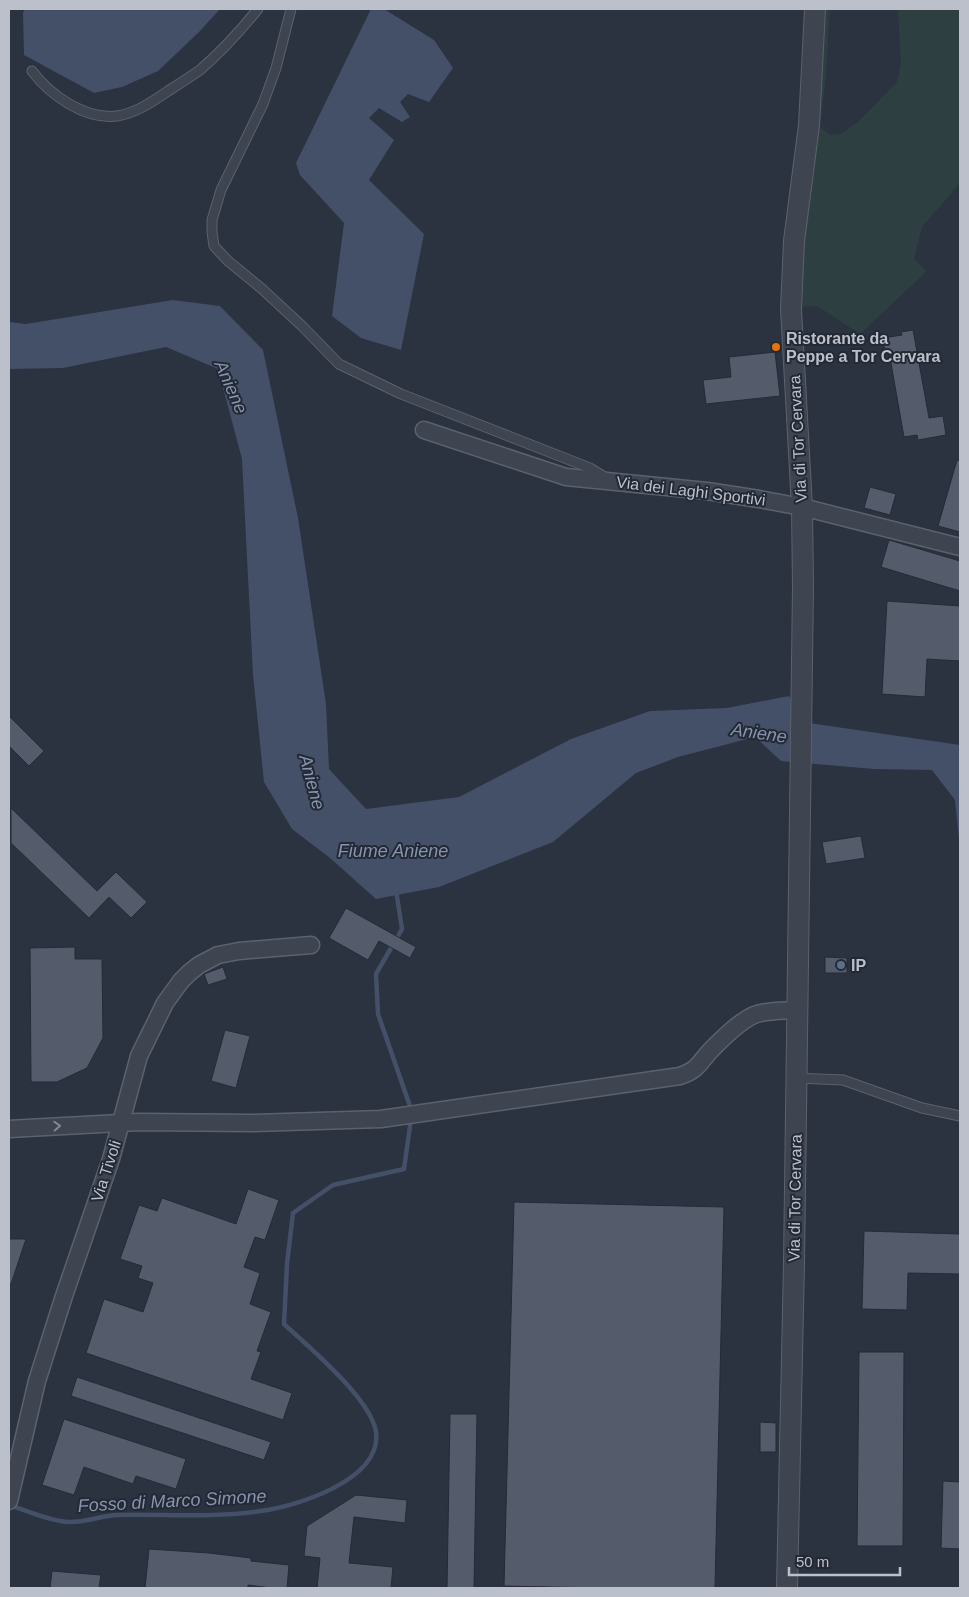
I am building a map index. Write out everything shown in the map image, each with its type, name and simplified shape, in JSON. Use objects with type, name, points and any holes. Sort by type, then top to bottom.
[{"type":"street","name":"Via di Tor Cervara","points":[[787,1588],[794,1263],[802,691],[802,507],[792,309],[794,241],[809,125],[814,9]]},
{"type":"street","name":"Via dei Laghi Sportivi","points":[[424,430],[566,477],[732,494],[802,507],[960,547]]},
{"type":"street","name":"Via Tivoli","points":[[9,1501],[37,1381],[122,1123],[140,1056],[165,1003],[181,981],[199,966],[218,955],[239,951],[311,945]]},
{"type":"street","points":[[9,1129],[122,1123],[254,1123],[381,1119],[680,1076],[692,1072],[700,1065],[710,1051],[743,1022],[763,1013],[797,1010]]},
{"type":"lane","points":[[32,72],[48,89],[82,110],[98,115],[115,116],[134,112],[153,102],[200,69],[244,26],[258,9]]},
{"type":"lane","points":[[290,9],[276,68],[263,104],[221,190],[212,220],[214,246],[228,261],[262,288],[339,364],[401,394],[590,468],[610,481]]},
{"type":"lane","points":[[796,1078],[843,1080],[922,1108],[960,1116]]},
{"type":"shaded area","points":[[818,9],[830,9],[826,75],[820,127],[830,135],[840,134],[858,122],[897,82],[901,64],[898,9],[960,9],[960,183],[922,227],[914,259],[927,271],[860,334],[817,306],[803,307],[797,305]]},
{"type":"water","points":[[25,9],[220,9],[158,71],[122,87],[94,93],[24,55],[23,13]]},
{"type":"water","points":[[371,9],[384,9],[434,40],[453,68],[429,102],[408,94],[400,102],[410,117],[402,122],[379,108],[369,118],[394,140],[369,180],[424,234],[401,350],[361,338],[332,316],[344,223],[300,175],[296,163]]},
{"type":"water","name":"Fiume Aniene","points":[[173,300],[220,306],[263,350],[298,518],[326,704],[329,769],[366,809],[459,797],[571,739],[650,711],[727,708],[789,696],[809,723],[960,745],[960,848],[955,800],[932,770],[874,769],[781,761],[755,737],[678,757],[636,773],[553,842],[439,887],[376,899],[330,858],[292,829],[264,782],[253,675],[242,459],[218,369],[166,347],[63,368],[9,369],[9,322],[26,324]]},
{"type":"building","points":[[913,330],[929,418],[943,416],[946,435],[918,440],[917,435],[904,437],[889,352],[885,353],[883,338],[902,335],[901,332]]},
{"type":"building","points":[[775,352],[780,396],[706,404],[703,380],[731,377],[729,357]]},
{"type":"building","points":[[957,460],[960,461],[960,532],[938,526]]},
{"type":"building","points":[[870,487],[896,494],[890,515],[864,508]]},
{"type":"building","points":[[889,540],[960,561],[960,591],[881,567]]},
{"type":"building","points":[[887,601],[960,606],[960,661],[927,659],[925,697],[882,694]]},
{"type":"building","points":[[9,716],[44,751],[29,766],[9,746]]},
{"type":"building","points":[[11,808],[97,891],[116,872],[147,902],[131,918],[109,897],[89,918],[11,843]]},
{"type":"building","points":[[861,836],[865,858],[826,864],[822,842]]},
{"type":"building","points":[[346,908],[416,947],[410,958],[379,941],[368,960],[329,938]]},
{"type":"building","points":[[75,947],[75,959],[102,959],[103,1038],[87,1068],[57,1082],[31,1082],[30,948]]},
{"type":"building","points":[[825,957],[847,958],[847,973],[825,973]]},
{"type":"building","points":[[223,967],[227,979],[208,985],[204,974]]},
{"type":"building","points":[[225,1030],[250,1036],[236,1088],[211,1081]]},
{"type":"building","points":[[248,1189],[279,1200],[265,1240],[255,1237],[244,1267],[260,1273],[250,1304],[271,1312],[257,1351],[261,1352],[251,1379],[292,1393],[283,1420],[86,1353],[104,1299],[143,1312],[153,1283],[138,1278],[142,1266],[120,1259],[139,1205],[157,1211],[162,1198],[236,1224]]},
{"type":"building","points":[[514,1202],[724,1207],[715,1588],[504,1586]]},
{"type":"building","points":[[864,1231],[960,1234],[960,1274],[908,1273],[907,1310],[862,1309]]},
{"type":"building","points":[[9,1239],[26,1239],[11,1284],[9,1284]]},
{"type":"building","points":[[859,1352],[904,1352],[903,1546],[857,1546]]},
{"type":"building","points":[[77,1377],[271,1442],[264,1460],[71,1396]]},
{"type":"building","points":[[450,1414],[477,1414],[474,1588],[447,1588]]},
{"type":"building","points":[[64,1419],[186,1459],[176,1489],[136,1476],[133,1484],[84,1467],[74,1495],[42,1485]]},
{"type":"building","points":[[760,1422],[776,1423],[776,1452],[760,1452]]},
{"type":"building","points":[[943,1481],[960,1482],[960,1549],[941,1548]]},
{"type":"building","points":[[356,1495],[407,1500],[405,1523],[354,1517],[349,1563],[393,1567],[391,1588],[317,1588],[320,1558],[304,1556],[307,1526]]},
{"type":"building","points":[[149,1549],[209,1553],[251,1558],[251,1561],[289,1565],[287,1588],[248,1585],[248,1588],[145,1588]]},
{"type":"building","points":[[52,1571],[101,1575],[99,1588],[50,1588]]},
{"type":"waterway","name":"Fosso di Marco Simone","points":[[10,1505],[54,1520],[67,1522],[117,1515],[207,1515],[261,1511],[295,1503],[334,1488],[352,1477],[366,1464],[374,1449],[376,1432],[372,1419],[363,1404],[338,1374],[284,1324],[287,1264],[293,1213],[333,1185],[404,1169],[412,1112],[378,1014],[376,974],[402,929],[396,890]]},
{"type":"place","name":"Ristorante da Peppe a Tor Cervara","points":[[776,347]]},
{"type":"place","name":"IP","points":[[841,965]]},
{"type":"water label","name":"Aniene","points":[[231,387]]},
{"type":"water label","name":"Aniene","points":[[759,733]]},
{"type":"water label","name":"Aniene","points":[[312,782]]}]
